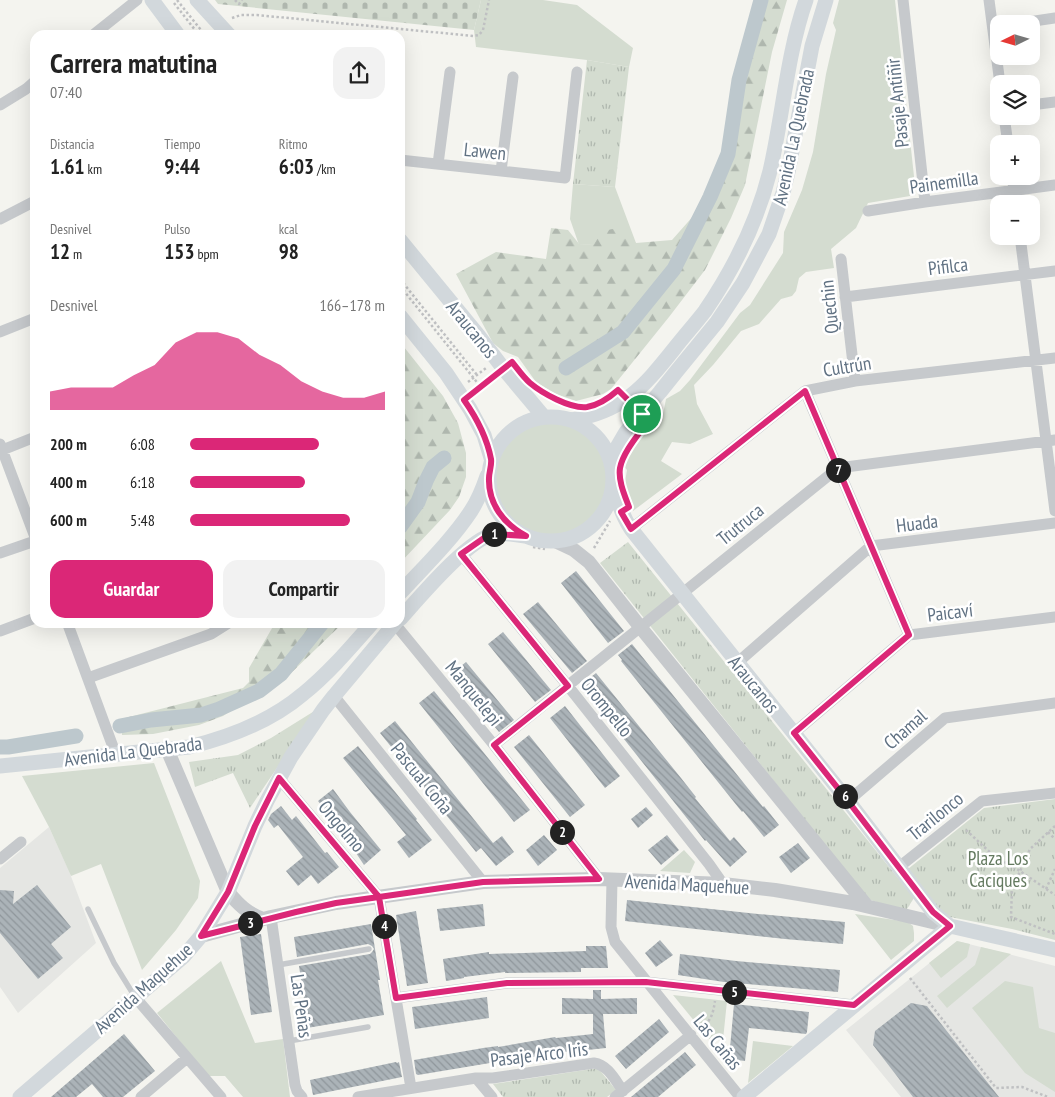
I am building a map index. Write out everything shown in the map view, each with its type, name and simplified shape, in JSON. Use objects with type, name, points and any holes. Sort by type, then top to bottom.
[{"type":"main road","points":[[152,0],[174,30]]},
{"type":"main road","points":[[197,0],[224,30]]},
{"type":"main road","name":"Avenida La Quebrada","points":[[571,420],[586,418],[606,411],[638,391],[704,311],[733,267],[758,214],[770,170],[794,44],[806,0]]},
{"type":"main road","name":"Avenida La Quebrada","points":[[612,471],[616,449],[626,432],[717,322],[743,282],[769,234],[783,193],[812,46],[826,0]]},
{"type":"main road","name":"Araucanos","points":[[405,246],[544,417]]},
{"type":"main road","points":[[405,322],[446,373],[470,409],[484,435],[491,464],[489,487],[495,508],[507,523],[529,541]]},
{"type":"main road","points":[[405,587],[455,532],[472,510],[481,494],[497,448],[510,432],[527,421],[544,417],[556,417],[571,420],[585,427],[601,443],[607,453],[612,471],[611,493],[598,520],[582,532],[551,545],[543,540],[529,541],[494,534],[484,538],[461,554],[405,614]]},
{"type":"main road","name":"Araucanos","points":[[612,471],[618,505],[631,529],[848,801],[933,912],[950,926]]},
{"type":"main road","name":"Avenida La Quebrada","points":[[0,766],[189,747],[238,732],[269,717],[302,695],[317,682],[367,628]]},
{"type":"main road","points":[[201,936],[228,892],[255,826],[291,757],[323,710],[392,628]]},
{"type":"main road","points":[[744,1097],[950,926]]},
{"type":"main road","name":"Avenida Maquehue","points":[[950,926],[1055,950]]},
{"type":"main road","name":"Avenida Maquehue","points":[[20,1097],[184,956],[201,936]]},
{"type":"street","points":[[99,30],[137,0]]},
{"type":"street","name":"Pasaje Antiñir","points":[[903,0],[925,202]]},
{"type":"street","points":[[989,0],[993,15]]},
{"type":"street","points":[[1040,20],[1055,18]]},
{"type":"street","points":[[438,164],[450,72]]},
{"type":"street","name":"Lawen","points":[[405,161],[565,178],[577,72]]},
{"type":"street","points":[[500,171],[513,77]]},
{"type":"street","points":[[0,105],[30,85]]},
{"type":"street","points":[[1040,104],[1055,102]]},
{"type":"street","points":[[1013,185],[1015,195]]},
{"type":"street","name":"Painemilla","points":[[868,211],[1055,185]]},
{"type":"street","points":[[0,219],[30,204]]},
{"type":"street","points":[[1021,245],[1036,360],[1050,441],[1055,511]]},
{"type":"street","name":"Quechin","points":[[841,259],[855,382]]},
{"type":"street","name":"Pifilca","points":[[845,297],[1055,271]]},
{"type":"street","points":[[0,332],[30,320]]},
{"type":"street","name":"Cultrún","points":[[631,529],[805,391],[855,382],[1055,358]]},
{"type":"street","points":[[805,391],[909,635]]},
{"type":"street","points":[[30,439],[1,448],[30,526]]},
{"type":"street","points":[[838,468],[1050,441]]},
{"type":"street","name":"Trutruca","points":[[494,745],[838,468]]},
{"type":"street","name":"Huada","points":[[737,663],[871,546],[1055,523]]},
{"type":"street","points":[[0,553],[30,541]]},
{"type":"street","points":[[551,545],[566,545],[590,562],[641,628],[866,905]]},
{"type":"street","name":"Orompello","points":[[461,554],[568,686],[723,884]]},
{"type":"street","name":"Paicaví","points":[[794,733],[909,635],[1055,617]]},
{"type":"street","points":[[0,631],[30,620]]},
{"type":"street","points":[[69,628],[116,754]]},
{"type":"street","points":[[88,678],[211,634],[220,628]]},
{"type":"street","name":"Manquelepi","points":[[402,628],[494,745],[605,880]]},
{"type":"street","name":"Pascual Coña","points":[[334,696],[483,882]]},
{"type":"street","name":"Chamal","points":[[848,801],[945,718],[1055,703]]},
{"type":"street","points":[[167,749],[228,892],[244,909],[252,914],[267,918]]},
{"type":"street","name":"Ongolmo","points":[[279,778],[379,897]]},
{"type":"street","name":"Trarilonco","points":[[899,868],[982,801],[1055,793]]},
{"type":"street","points":[[0,859],[21,842]]},
{"type":"street","name":"Avenida Maquehue","points":[[201,936],[267,918],[336,903],[483,882],[605,880],[723,884],[804,894],[866,905],[950,926]]},
{"type":"street","name":"Las Cañas","points":[[605,880],[611,927],[618,947],[740,1097]]},
{"type":"street","points":[[379,897],[411,1088]]},
{"type":"street","name":"Las Peñas","points":[[267,918],[278,965],[295,1086],[302,1097]]},
{"type":"street","points":[[396,998],[507,983],[646,982],[854,1005]]},
{"type":"street","points":[[135,997],[221,1097]]},
{"type":"street","points":[[619,1094],[691,1035]]},
{"type":"street","points":[[141,1097],[187,1058]]},
{"type":"street","name":"Pasaje Arco Iris","points":[[476,1078],[494,1078],[594,1063],[604,1066],[619,1094]]},
{"type":"street","points":[[358,1097],[476,1078],[491,1097]]},
{"type":"lane","points":[[88,909],[114,964],[135,997]]},
{"type":"lane","points":[[278,965],[369,949]]},
{"type":"lane","points":[[289,1041],[368,1027]]},
{"type":"path","points":[[171,0],[195,30]]},
{"type":"path","points":[[177,0],[201,30]]},
{"type":"path","points":[[235,0],[239,4],[242,0]]},
{"type":"path","points":[[224,30],[233,18],[241,15],[257,14],[473,36],[479,35],[483,30],[489,0]]},
{"type":"path","points":[[405,285],[478,375]]},
{"type":"path","points":[[405,292],[480,386]]},
{"type":"path","points":[[460,395],[473,378],[500,363]]},
{"type":"path","points":[[460,395],[480,386],[500,363]]},
{"type":"path","points":[[537,388],[551,398],[578,406]]},
{"type":"path","points":[[585,558],[596,545],[610,519],[621,512]]},
{"type":"path","points":[[529,541],[551,545]]},
{"type":"path","points":[[957,821],[994,856],[1055,895]]},
{"type":"path","points":[[1055,826],[1030,849],[1012,889],[1011,917],[1055,934]]},
{"type":"path","points":[[1048,832],[1055,839]]},
{"type":"path","points":[[1046,889],[1055,869]]},
{"type":"path","points":[[901,966],[996,1088],[1022,1087],[1048,1097]]},
{"type":"path","points":[[691,1035],[708,1023],[713,1012],[716,990]]},
{"type":"shaded area","points":[[49,827],[69,871],[96,943],[18,1013],[0,987],[0,868]]},
{"type":"shaded area","points":[[957,941],[1055,966],[1055,1097],[901,1097],[846,1030]]},
{"type":"green space","points":[[215,0],[481,0],[474,30],[218,4]]},
{"type":"green space","points":[[481,0],[543,0],[577,5],[633,48],[629,67],[476,47],[474,30]]},
{"type":"green space","points":[[761,0],[787,0],[772,52],[745,185],[705,270],[611,389],[603,394],[576,401],[556,394],[536,382],[518,357],[503,351],[493,343],[456,274],[496,252],[546,259],[551,228],[568,230],[580,245],[594,244],[602,231],[618,228],[636,243],[672,240],[710,197],[728,154],[739,80]]},
{"type":"green space","points":[[839,0],[895,0],[916,195],[868,203],[856,228],[831,249],[834,268],[806,272],[799,278],[796,291],[792,296],[781,299],[759,324],[741,331],[694,385],[697,404],[713,434],[690,444],[672,442],[661,461],[682,474],[633,511],[625,482],[627,470],[620,461],[639,424],[653,431],[662,419],[666,399],[680,391],[690,380],[740,313],[750,305],[783,253],[784,232],[802,190],[813,152],[826,74],[836,30],[833,23]]},
{"type":"green space","points":[[587,60],[629,67],[615,187],[573,184]]},
{"type":"green space","points":[[573,184],[615,187],[636,243],[579,245],[570,219]]},
{"type":"green space","points":[[405,348],[443,396],[458,423],[466,453],[466,477],[459,497],[450,510],[405,558]]},
{"type":"green space","points":[[551,423],[572,427],[591,439],[603,458],[607,479],[603,500],[591,519],[572,531],[551,535],[530,531],[511,519],[499,500],[495,479],[499,458],[511,439],[530,427]]},
{"type":"green space","points":[[628,542],[914,898],[905,912],[868,899],[600,563]]},
{"type":"green space","points":[[272,628],[338,628],[291,673],[223,716],[199,725],[153,734],[122,735],[121,719],[243,688],[249,682],[249,668]]},
{"type":"green space","points":[[316,710],[250,808],[233,773],[195,787],[189,762],[238,755],[271,738]]},
{"type":"green space","points":[[154,763],[200,881],[198,898],[176,930],[142,970],[101,864],[71,876],[49,827],[22,776]]},
{"type":"green space","name":"Plaza Los Caciques","points":[[1055,799],[1055,940],[1012,929],[950,917],[938,908],[908,869],[984,808]]},
{"type":"green space","points":[[684,850],[695,862],[690,873],[660,871]]},
{"type":"green space","points":[[855,914],[908,922],[913,926],[914,941],[891,960]]},
{"type":"green space","points":[[957,941],[970,944],[967,957],[941,978],[929,963]]},
{"type":"green space","points":[[981,947],[1011,954],[947,1008],[937,996],[975,965]]},
{"type":"green space","points":[[221,961],[255,1043],[283,1039],[290,1097],[243,1097],[225,1076],[208,1076],[157,1013]]},
{"type":"green space","points":[[1005,981],[1033,987],[1039,1028],[1055,1033],[1055,1092],[1025,1073],[972,1008]]},
{"type":"green space","points":[[673,995],[727,1001],[723,1040],[709,1039]]},
{"type":"green space","points":[[753,1041],[793,1046],[748,1083]]},
{"type":"green space","points":[[598,1068],[616,1090],[607,1097],[503,1097],[493,1084]]},
{"type":"building","points":[[576,571],[624,631],[608,643],[561,583]]},
{"type":"building","points":[[538,602],[587,661],[572,673],[523,614]]},
{"type":"building","points":[[503,632],[551,690],[535,702],[488,644]]},
{"type":"building","points":[[632,644],[779,825],[764,837],[621,661],[618,655]]},
{"type":"building","points":[[466,662],[514,720],[499,732],[451,674]]},
{"type":"building","points":[[596,673],[730,841],[734,837],[747,852],[730,867],[705,841],[581,685]]},
{"type":"building","points":[[434,691],[530,810],[514,822],[419,703]]},
{"type":"building","points":[[565,706],[620,776],[605,788],[550,718]]},
{"type":"building","points":[[395,721],[493,843],[502,836],[514,852],[496,866],[481,848],[476,852],[380,733]]},
{"type":"building","points":[[529,735],[585,805],[570,817],[514,747]]},
{"type":"building","points":[[358,746],[432,840],[409,858],[397,842],[406,835],[343,758]]},
{"type":"building","points":[[333,789],[381,850],[364,865],[357,852],[318,801]]},
{"type":"building","points":[[281,806],[292,820],[296,816],[325,853],[327,852],[339,867],[318,884],[311,875],[298,886],[286,871],[303,857],[278,825],[274,828],[268,820],[271,814]]},
{"type":"building","points":[[646,807],[653,815],[638,828],[631,819]]},
{"type":"building","points":[[544,835],[557,850],[538,866],[526,850]]},
{"type":"building","points":[[667,835],[679,850],[661,865],[648,850]]},
{"type":"building","points":[[798,843],[810,858],[791,873],[779,857]]},
{"type":"building","points":[[37,885],[71,927],[51,944],[63,958],[38,979],[0,933],[0,890],[14,891],[13,904]]},
{"type":"building","points":[[627,900],[845,922],[843,944],[625,921]]},
{"type":"building","points":[[483,904],[485,926],[440,931],[437,909]]},
{"type":"building","points":[[416,911],[428,983],[407,986],[396,915]]},
{"type":"building","points":[[371,924],[384,1015],[307,1028],[299,966],[370,954],[374,949],[368,944],[297,957],[294,937]]},
{"type":"building","points":[[261,934],[272,1012],[251,1015],[240,937]]},
{"type":"building","points":[[660,940],[673,955],[656,967],[645,953]]},
{"type":"building","points":[[586,946],[606,946],[608,968],[581,968],[581,972],[505,972],[446,981],[443,959],[489,952],[489,954],[586,951]]},
{"type":"building","points":[[680,954],[840,970],[838,992],[724,982],[678,975]]},
{"type":"building","points":[[593,990],[601,990],[601,999],[637,998],[637,1014],[603,1014],[606,1048],[562,1052],[416,1074],[414,1060],[555,1037],[593,1034],[593,1014],[562,1014],[562,998],[593,999]]},
{"type":"building","points":[[487,997],[489,1018],[415,1029],[412,1007]]},
{"type":"building","points":[[911,1003],[927,1006],[999,1097],[913,1097],[873,1045],[875,1031]]},
{"type":"building","points":[[734,1004],[809,1012],[807,1032],[806,1034],[749,1028],[745,1061],[729,1059]]},
{"type":"building","points":[[659,1019],[669,1032],[626,1069],[615,1056]]},
{"type":"building","points":[[124,1034],[155,1071],[123,1097],[103,1097],[92,1084],[76,1097],[51,1097]]},
{"type":"building","points":[[685,1052],[696,1065],[658,1097],[631,1097]]},
{"type":"building","points":[[399,1062],[402,1077],[313,1095],[310,1080]]},
{"type":"waterway","points":[[566,368],[623,332],[674,269],[710,197],[728,154],[739,80],[761,0]]},
{"type":"waterway","points":[[405,520],[418,502],[433,467],[444,458]]},
{"type":"waterway","points":[[120,726],[151,720],[201,715],[259,691],[281,674],[318,628]]},
{"type":"waterway","points":[[0,747],[76,736]]},
{"type":"route","points":[[642,414],[618,390],[605,400],[586,407],[570,405],[551,398],[530,383],[512,362],[464,400],[484,435],[492,461],[489,487],[495,508],[507,523],[526,536],[494,534],[484,538],[461,554],[568,686],[494,745],[599,879],[483,882],[379,897],[336,903],[271,917],[201,936],[228,892],[240,858],[279,778],[379,897],[396,998],[507,983],[646,982],[854,1005],[950,926],[933,912],[794,733],[909,635],[805,391],[631,529],[621,512],[629,507],[622,484],[620,469],[628,449],[648,421],[642,414]]}]
